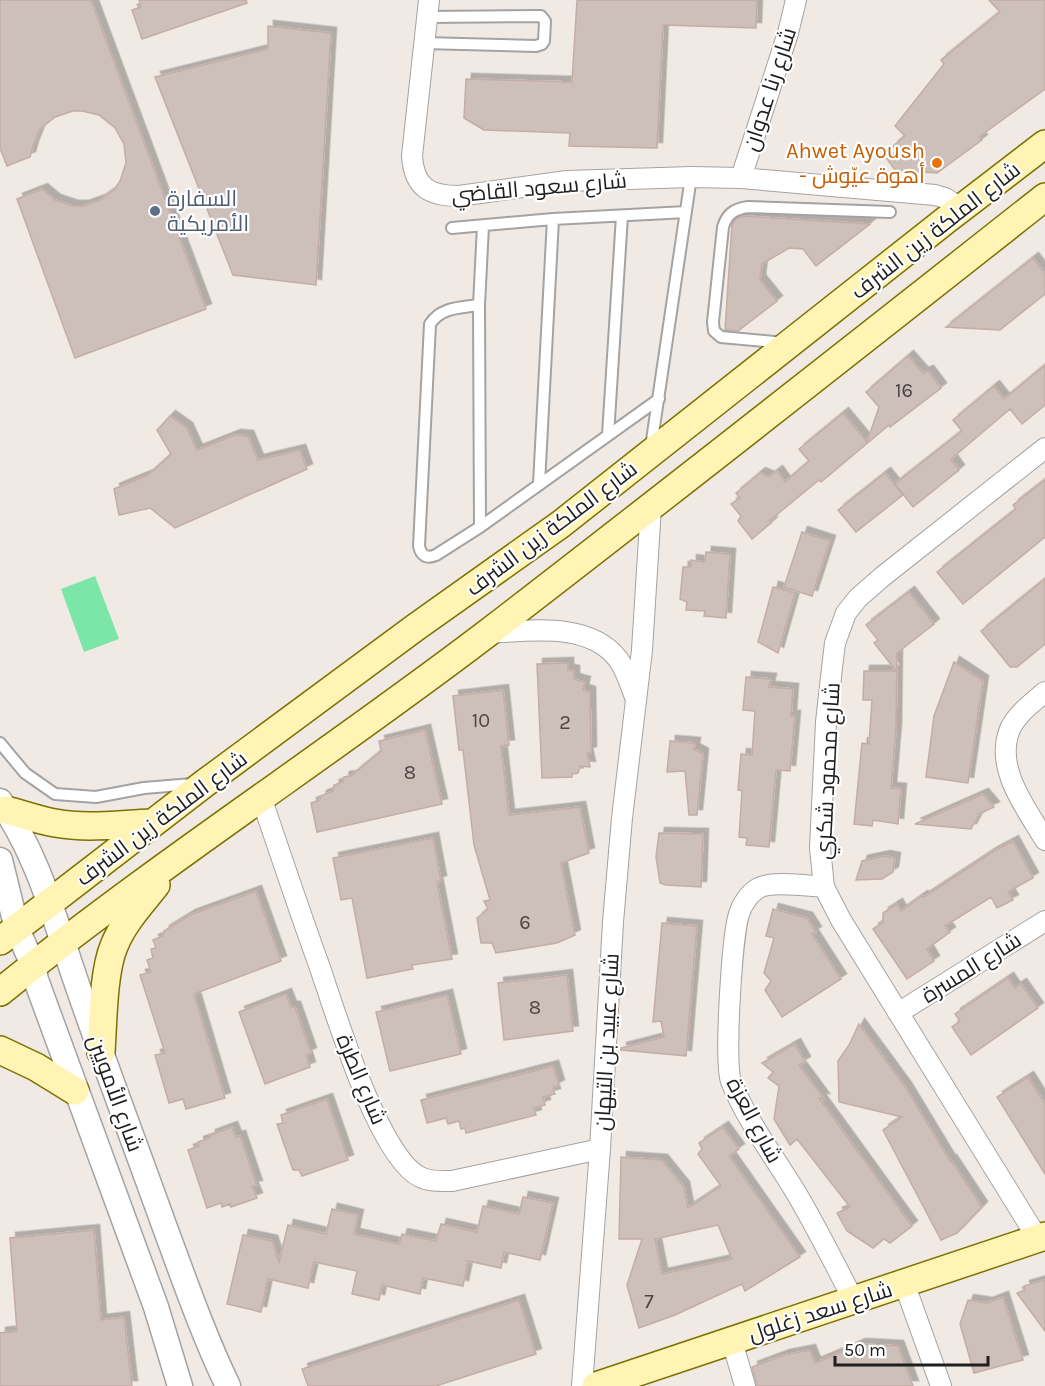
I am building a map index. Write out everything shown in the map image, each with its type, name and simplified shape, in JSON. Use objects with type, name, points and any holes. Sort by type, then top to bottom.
[{"type":"main road","name":"شارع الملكة زين الشرف","points":[[9,935],[205,783],[416,627],[561,524],[1045,144]]},
{"type":"main road","name":"شارع الملكة زين الشرف","points":[[0,992],[176,859],[487,633],[1045,197]]},
{"type":"main road","points":[[3,805],[55,823],[101,826],[152,823]]},
{"type":"main road","points":[[101,1052],[109,963],[113,948],[133,914],[176,859]]},
{"type":"main road","points":[[0,1050],[36,1067],[75,1091]]},
{"type":"main road","name":"شارع سعد زغلول","points":[[596,1386],[1041,1238]]},
{"type":"street","name":"شارع رنا عدوان","points":[[741,178],[788,33],[796,0]]},
{"type":"street","name":"شارع سعود القاضي","points":[[428,8],[412,156],[416,176],[423,187],[432,193],[442,196],[459,196],[567,182],[691,177],[741,178],[935,195],[961,208]]},
{"type":"street","name":"شارع محمود شكري","points":[[1041,1238],[841,920],[824,887],[820,848],[826,722],[835,643],[846,613],[858,598],[882,577],[1045,448]]},
{"type":"street","name":"شارع عبيد بن التيهان","points":[[582,1386],[600,1149],[614,910],[646,600],[651,507]]},
{"type":"street","name":"شارع عبيد بن التيهان","points":[[487,633],[535,630],[568,632],[590,638],[607,648],[617,658],[625,670],[635,699]]},
{"type":"street","points":[[1045,692],[1017,718],[1011,728],[1005,752],[1012,781],[1045,840]]},
{"type":"street","name":"شارع الطرة","points":[[261,797],[354,1066],[381,1127],[408,1167],[420,1177],[452,1181],[600,1149]]},
{"type":"street","name":"شارع الأمويين","points":[[3,805],[44,882],[101,1052],[196,1312],[228,1386]]},
{"type":"street","name":"شارع الأمويين","points":[[0,860],[9,935],[33,965],[36,980],[75,1091],[156,1307],[180,1386]]},
{"type":"street","name":"شارع العزة","points":[[824,887],[764,885],[750,895],[744,903],[735,934],[729,1073],[737,1094],[797,1195],[853,1299]]},
{"type":"street","name":"شارع المسرة","points":[[898,1013],[1045,921]]},
{"type":"street","points":[[904,1283],[941,1386]]},
{"type":"street","points":[[732,1341],[745,1386]]},
{"type":"lane","points":[[424,43],[536,46],[543,44],[544,41],[545,21],[541,16],[428,8]]},
{"type":"lane","points":[[650,455],[691,177]]},
{"type":"lane","points":[[792,343],[721,337],[714,331],[712,327],[725,219],[731,212],[748,207],[890,212]]},
{"type":"lane","points":[[452,228],[553,219],[686,212]]},
{"type":"lane","points":[[608,435],[622,216]]},
{"type":"lane","points":[[539,484],[553,219]]},
{"type":"lane","points":[[480,526],[479,305],[483,226]]},
{"type":"lane","points":[[479,305],[442,311],[430,324],[420,552],[424,556],[431,558],[480,526],[658,399]]},
{"type":"lane","points":[[0,743],[25,773],[55,794],[96,797],[153,787],[205,783]]},
{"type":"green space","points":[[95,576],[119,639],[84,652],[61,589]]},
{"type":"building","points":[[0,0],[91,0],[206,309],[75,358],[17,199],[42,189],[55,200],[73,206],[83,206],[100,200],[115,189],[120,181],[126,163],[124,144],[115,128],[99,115],[73,111],[55,117],[40,129],[30,157],[7,166],[0,148]]},
{"type":"building","points":[[139,0],[246,0],[247,3],[142,39],[132,10],[141,7]]},
{"type":"building","points":[[577,0],[757,0],[756,28],[663,25],[657,148],[569,146],[570,133],[484,130],[464,118],[466,79],[572,82]]},
{"type":"building","points":[[989,0],[1045,0],[1045,89],[979,137],[982,140],[937,173],[895,170],[887,159],[898,152],[893,146],[905,136],[895,126],[944,64],[941,60],[1000,12]]},
{"type":"building","points":[[268,26],[331,33],[316,285],[233,275],[155,77],[268,49]]},
{"type":"building","points":[[743,216],[870,224],[816,266],[803,249],[789,248],[762,264],[760,280],[777,301],[738,331],[725,330],[732,224]]},
{"type":"building","points":[[1033,258],[1045,274],[1045,294],[1000,330],[946,327]]},
{"type":"building","points":[[908,356],[923,373],[928,371],[941,388],[890,427],[889,425],[821,482],[819,480],[769,521],[772,522],[752,539],[738,521],[741,516],[731,504],[740,498],[736,493],[760,473],[769,477],[777,471],[785,482],[809,461],[799,449],[843,413],[867,442],[879,407],[866,392]]},
{"type":"building","points":[[1045,365],[1045,405],[1022,424],[1010,409],[951,459],[959,470],[913,507],[895,484],[962,431],[953,420],[994,386],[1004,399]]},
{"type":"building","points":[[170,416],[187,428],[197,450],[235,435],[248,436],[258,460],[300,450],[307,469],[175,528],[150,508],[119,515],[114,489],[148,475],[171,454],[157,430]]},
{"type":"building","points":[[885,473],[903,495],[856,532],[838,510]]},
{"type":"building","points":[[1045,480],[1045,537],[963,604],[937,572],[1016,509],[1013,505]]},
{"type":"building","points":[[802,532],[830,541],[812,596],[784,587]]},
{"type":"building","points":[[706,552],[730,554],[726,618],[704,616],[705,611],[686,610],[687,602],[680,599],[683,567],[691,567],[691,560],[705,562]]},
{"type":"building","points":[[1045,579],[1045,644],[1017,667],[1010,667],[981,631]]},
{"type":"building","points":[[773,587],[795,593],[778,653],[758,642]]},
{"type":"building","points":[[909,592],[934,624],[897,653],[896,729],[891,788],[901,789],[898,824],[873,820],[872,826],[854,824],[862,743],[869,744],[872,700],[863,700],[864,671],[896,671],[874,643],[878,640],[866,625]]},
{"type":"building","points":[[954,662],[983,681],[968,783],[926,777],[934,716]]},
{"type":"building","points":[[568,663],[568,670],[574,671],[574,679],[585,682],[583,690],[590,692],[591,752],[587,753],[590,767],[580,766],[578,773],[572,774],[572,777],[542,778],[537,664]]},
{"type":"building","points":[[746,677],[771,679],[769,687],[793,689],[791,716],[795,716],[790,771],[776,770],[769,847],[746,845],[747,838],[739,837],[742,791],[738,790],[741,754],[752,755],[755,711],[743,710]]},
{"type":"building","points":[[503,690],[509,745],[501,746],[509,815],[580,807],[589,853],[561,863],[575,935],[557,943],[496,953],[492,943],[481,943],[477,918],[488,909],[484,901],[490,900],[474,845],[463,750],[459,750],[453,696]]},
{"type":"building","points":[[425,730],[442,804],[317,832],[311,803],[333,791],[334,785],[343,782],[344,777],[351,776],[381,751],[379,741]]},
{"type":"building","points":[[670,741],[695,743],[694,749],[703,754],[697,815],[689,815],[685,771],[667,772]]},
{"type":"building","points":[[983,794],[994,807],[979,814],[971,829],[915,824]]},
{"type":"building","points":[[659,833],[703,834],[701,887],[660,883],[656,857]]},
{"type":"building","points":[[433,838],[441,881],[437,882],[452,959],[412,965],[413,969],[367,978],[352,898],[341,900],[333,858]]},
{"type":"building","points":[[1013,841],[1033,878],[1008,892],[1013,900],[997,908],[991,897],[945,926],[950,932],[927,949],[934,961],[907,979],[873,929],[883,922],[883,913],[897,904],[901,911]]},
{"type":"building","points":[[885,856],[895,858],[893,872],[882,879],[856,880],[862,861]]},
{"type":"building","points":[[256,891],[281,961],[194,994],[225,1098],[186,1109],[183,1099],[169,1103],[155,1055],[165,1053],[140,975],[151,972],[147,960],[153,958],[151,949],[156,948],[153,940],[163,936],[164,931],[190,915]]},
{"type":"building","points":[[773,909],[807,918],[816,932],[812,934],[841,979],[782,1017],[765,990],[771,981],[764,973],[774,938],[766,936]]},
{"type":"building","points":[[662,923],[697,926],[686,1056],[621,1050],[621,1048],[664,1037],[661,1021],[653,1022]]},
{"type":"building","points":[[567,975],[573,1031],[504,1040],[498,983]]},
{"type":"building","points":[[1008,978],[1015,988],[1021,984],[1038,1008],[971,1055],[952,1027],[960,1021],[955,1014]]},
{"type":"building","points":[[286,994],[291,1007],[295,1007],[311,1053],[306,1055],[310,1067],[265,1084],[239,1012]]},
{"type":"building","points":[[447,995],[461,1054],[390,1071],[376,1012]]},
{"type":"building","points":[[859,1024],[906,1088],[950,1161],[982,1207],[957,1233],[941,1240],[883,1130],[902,1117],[839,1102],[838,1061]]},
{"type":"building","points":[[795,1044],[805,1062],[799,1065],[824,1099],[819,1098],[912,1226],[890,1243],[884,1239],[873,1248],[847,1231],[837,1213],[850,1207],[797,1139],[790,1145],[774,1119],[779,1086],[768,1078],[773,1072],[762,1063]]},
{"type":"building","points":[[553,1066],[559,1085],[553,1088],[555,1094],[543,1097],[545,1105],[534,1108],[536,1115],[466,1133],[465,1128],[461,1129],[459,1121],[448,1124],[446,1118],[427,1123],[421,1100]]},
{"type":"building","points":[[1028,1077],[1045,1104],[1045,1174],[997,1097]]},
{"type":"building","points":[[327,1099],[348,1160],[302,1176],[299,1170],[293,1170],[277,1124],[283,1123],[281,1115]]},
{"type":"building","points":[[232,1127],[236,1137],[240,1136],[257,1186],[252,1186],[257,1198],[231,1207],[230,1204],[222,1207],[221,1203],[207,1208],[188,1150],[199,1146],[198,1142],[210,1138],[210,1135]]},
{"type":"building","points":[[723,1127],[739,1149],[729,1156],[800,1257],[745,1291],[742,1284],[675,1315],[639,1328],[627,1285],[642,1239],[619,1239],[621,1157],[662,1160],[684,1187],[688,1208],[721,1186],[698,1154],[702,1149],[699,1143]],"holes":[[[718,1225],[732,1259],[662,1274],[655,1239]]]},
{"type":"building","points":[[523,1197],[553,1203],[540,1260],[504,1252],[501,1268],[468,1261],[463,1286],[423,1278],[420,1294],[382,1285],[379,1300],[352,1294],[357,1271],[314,1262],[308,1288],[268,1279],[261,1312],[227,1304],[243,1235],[272,1241],[279,1262],[288,1225],[326,1234],[332,1209],[358,1215],[354,1234],[399,1244],[402,1234],[436,1241],[441,1224],[477,1232],[483,1206],[519,1214]]},
{"type":"building","points":[[94,1230],[101,1320],[124,1317],[132,1386],[0,1386],[0,1333],[17,1331],[10,1238]]},
{"type":"building","points":[[1045,1280],[1045,1331],[1017,1293],[1025,1290],[1024,1286]]},
{"type":"building","points":[[1003,1297],[1023,1360],[974,1373],[960,1324],[968,1300],[987,1303]]},
{"type":"building","points":[[519,1300],[536,1354],[436,1386],[308,1386],[302,1369]]},
{"type":"building","points":[[860,1344],[898,1346],[913,1386],[757,1386],[752,1367],[784,1355],[810,1350],[815,1363]]},
{"type":"place","name":"Ahwet Ayoush - أهوة عيّوش","points":[[937,163]]},
{"type":"place","name":"السفارة الأمريكية","points":[[155,211]]}]
